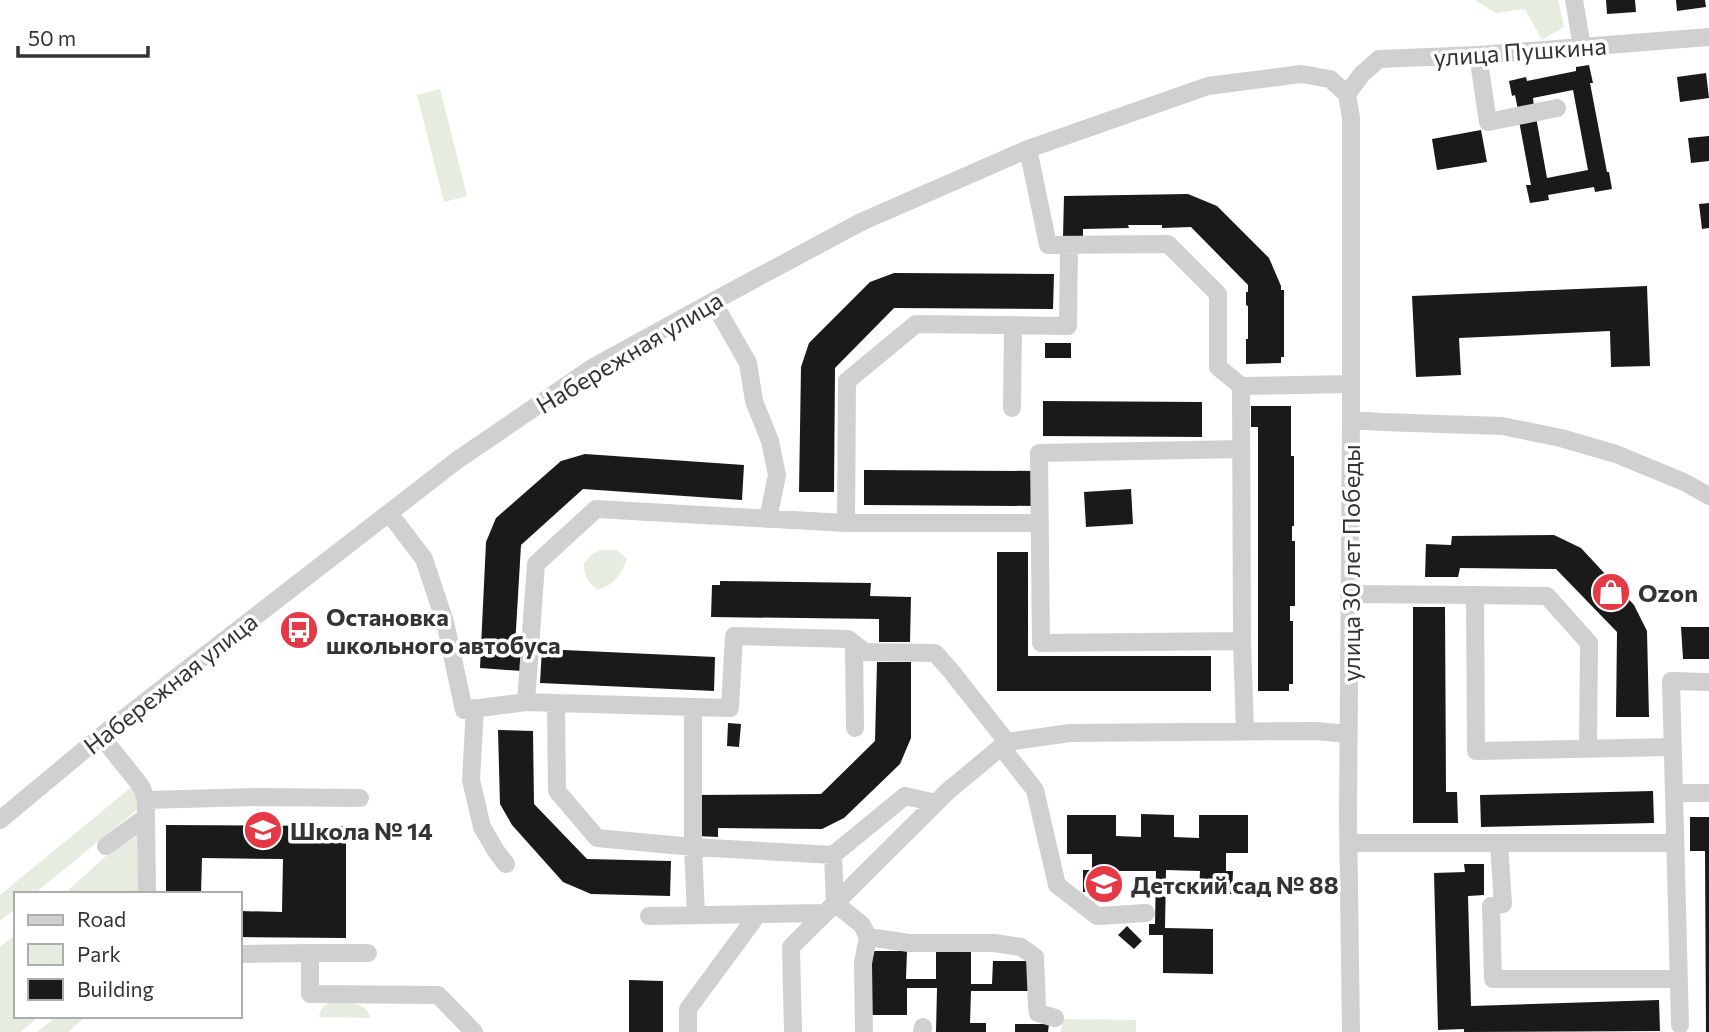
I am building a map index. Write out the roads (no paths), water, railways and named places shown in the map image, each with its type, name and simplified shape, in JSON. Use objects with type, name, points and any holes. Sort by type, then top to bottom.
[{"type":"street","points":[[1574,0],[1582,47]]},
{"type":"street","name":"улица Пушкина","points":[[1346,94],[1362,74],[1379,60],[1709,37]]},
{"type":"street","points":[[1478,55],[1488,121],[1557,108]]},
{"type":"street","name":"Набережная улица","points":[[0,820],[101,736],[456,461],[592,368],[861,222],[1028,149],[1208,86],[1301,74],[1330,79],[1346,94]]},
{"type":"street","name":"улица 30 лет Победы","points":[[1346,94],[1351,118],[1351,1032]]},
{"type":"street","points":[[1028,149],[1048,245],[1168,244],[1218,294],[1218,367],[1241,386],[1351,384]]},
{"type":"street","points":[[846,523],[847,381],[916,324],[1068,326],[1069,245]]},
{"type":"street","points":[[713,302],[748,363],[754,401],[770,441],[777,475],[768,519]]},
{"type":"street","points":[[1012,408],[1013,325]]},
{"type":"street","points":[[1241,386],[1245,731]]},
{"type":"street","points":[[1351,420],[1502,426],[1561,438],[1616,454],[1684,482],[1709,496]]},
{"type":"street","points":[[1240,449],[1039,453],[1041,643],[1242,641]]},
{"type":"street","points":[[526,702],[537,564],[596,509],[846,523],[1040,523]]},
{"type":"street","points":[[389,513],[424,559],[445,622],[464,710],[526,702],[730,708],[734,636],[848,639],[865,652],[935,653],[951,671],[1035,790],[1057,885],[1097,916],[1146,913]]},
{"type":"street","points":[[1349,594],[1547,596],[1589,643],[1588,749]]},
{"type":"street","points":[[1475,594],[1476,751],[1673,747]]},
{"type":"street","points":[[854,644],[855,727]]},
{"type":"street","points":[[1680,1025],[1671,681],[1709,682]]},
{"type":"street","points":[[556,703],[557,791],[597,838],[833,855],[905,796],[936,803]]},
{"type":"street","points":[[694,707],[693,847],[696,915]]},
{"type":"street","points":[[475,708],[471,780],[482,827],[506,864]]},
{"type":"street","points":[[793,1032],[792,947],[948,791],[1004,745],[1070,733],[1315,731],[1349,734]]},
{"type":"street","points":[[101,736],[138,782],[146,809],[147,892]]},
{"type":"street","points":[[1674,793],[1709,793]]},
{"type":"street","points":[[106,846],[146,809],[260,797],[360,798]]},
{"type":"street","points":[[1349,843],[1675,843]]},
{"type":"street","points":[[1499,843],[1503,904],[1491,906],[1493,979],[1679,979]]},
{"type":"street","points":[[830,908],[833,855]]},
{"type":"street","points":[[649,916],[758,914],[830,908],[862,925],[869,937],[863,963],[864,1032]]},
{"type":"street","points":[[688,1032],[688,1009],[758,914]]},
{"type":"street","points":[[869,937],[909,943],[994,943],[1021,947],[1035,957],[1038,1013],[1055,1018]]},
{"type":"street","points":[[310,953],[310,994],[438,995],[474,1032]]},
{"type":"street","points":[[242,954],[368,953]]},
{"type":"place","name":"Ozon","points":[[1611,592]]},
{"type":"place","name":"Остановка школьного автобуса","points":[[299,630]]},
{"type":"place","name":"Школа № 14","points":[[263,830]]},
{"type":"place","name":"Детский сад № 88","points":[[1104,884]]}]
